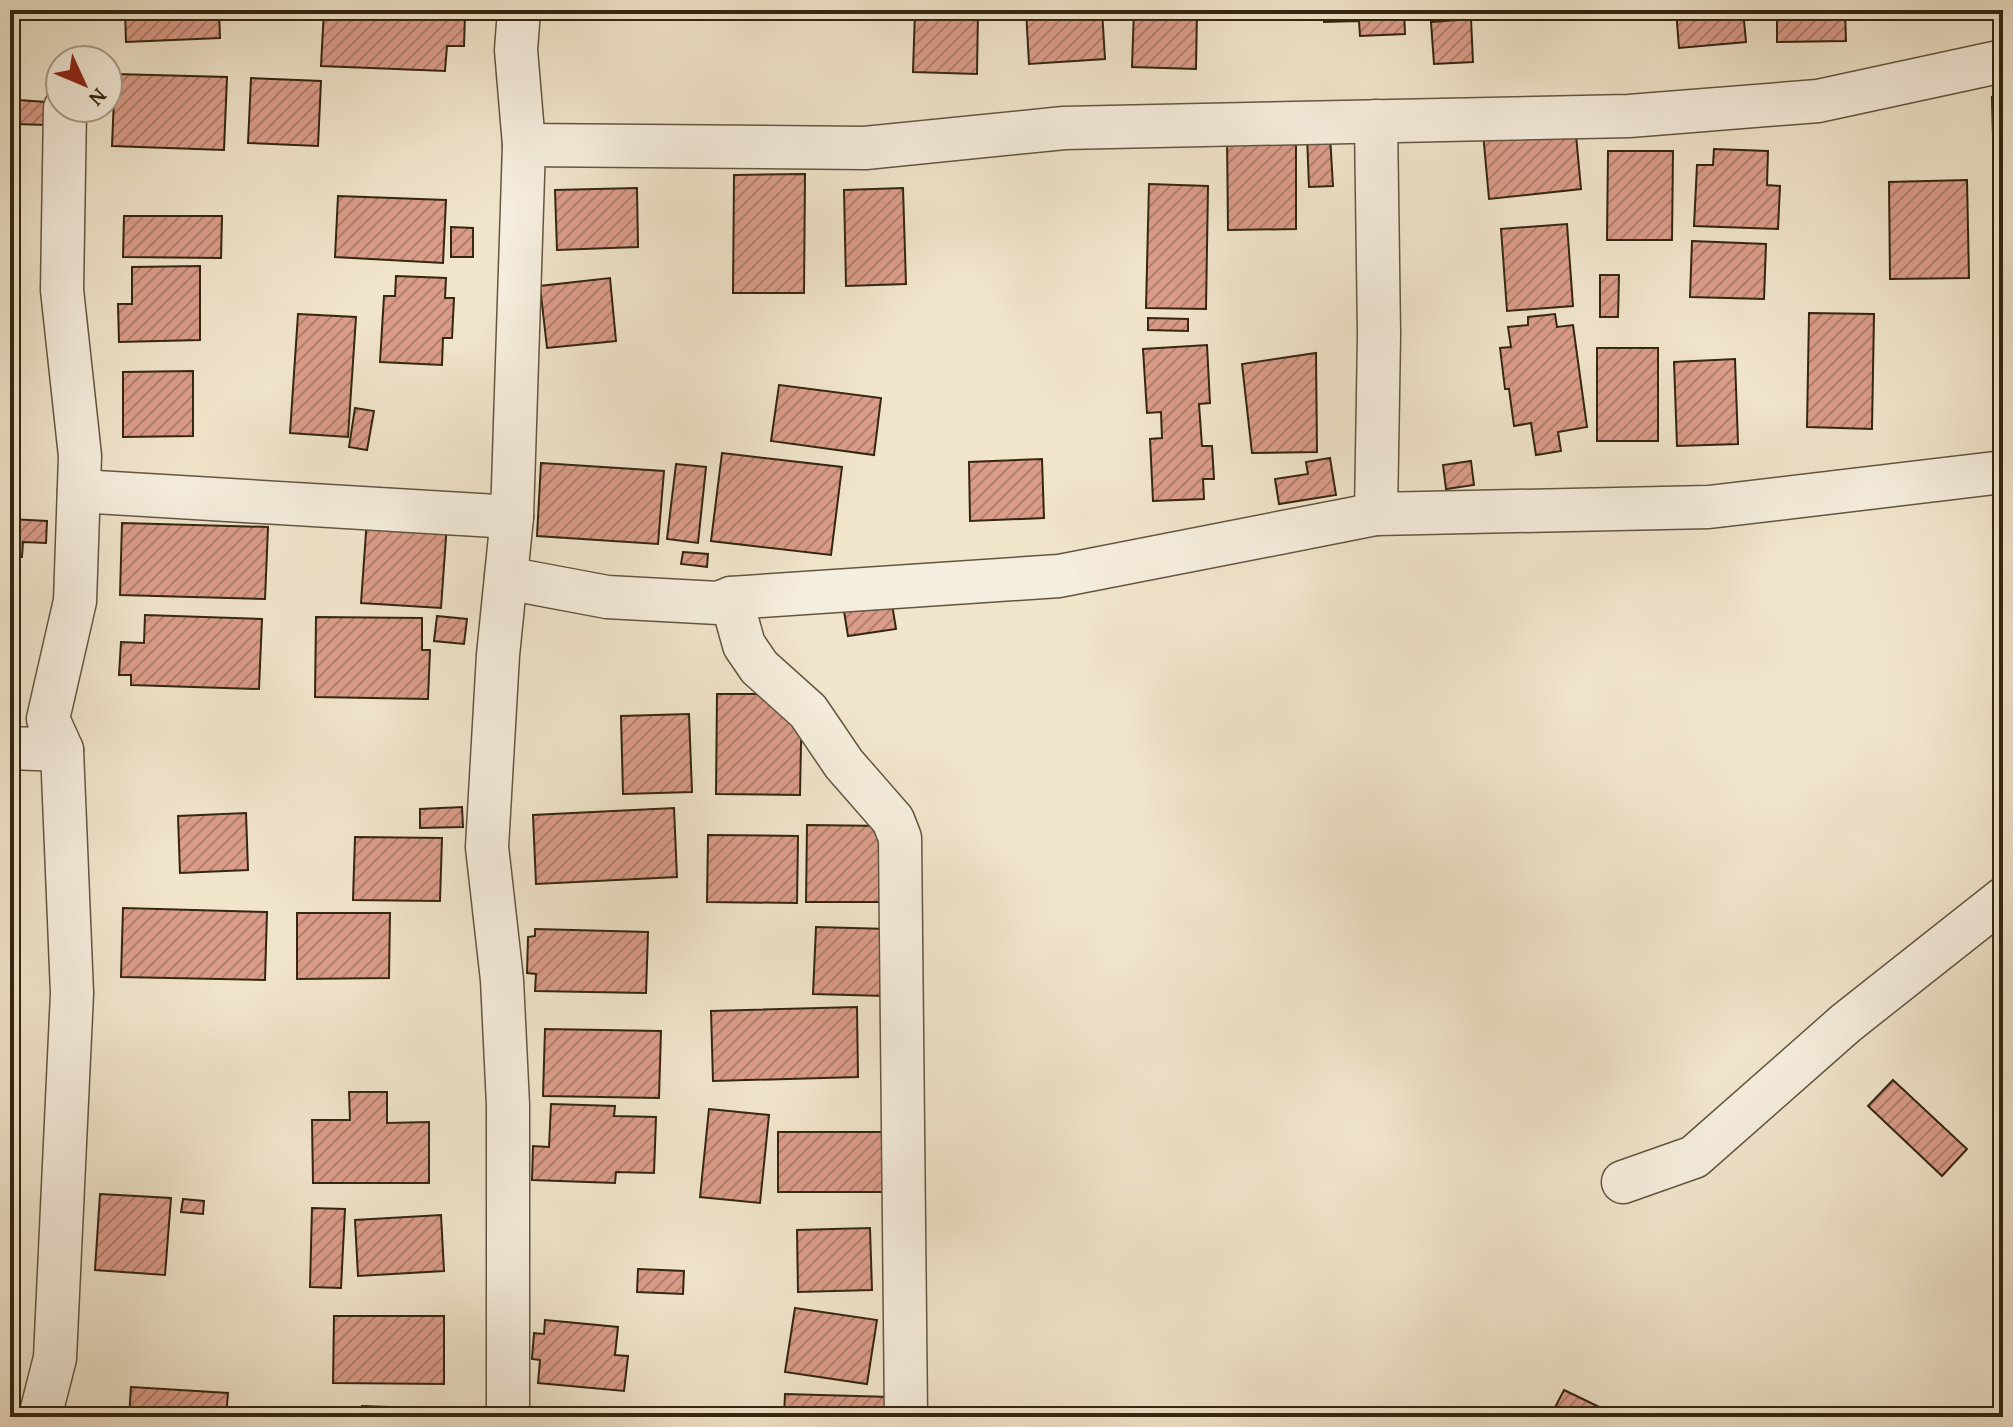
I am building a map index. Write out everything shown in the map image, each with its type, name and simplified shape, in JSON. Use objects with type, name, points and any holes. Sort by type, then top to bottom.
[{"type":"street","points":[[508,1417],[508,1105],[502,980],[487,847],[498,655],[512,517],[524,145],[516,50],[519,10]]},
{"type":"street","points":[[524,145],[865,148],[1064,128],[1629,116],[1818,101],[2003,61]]},
{"type":"street","points":[[1376,121],[1379,334],[1376,514]]},
{"type":"street","points":[[40,1417],[55,1358],[72,993],[62,750],[48,719],[75,601],[80,456],[62,290],[65,124]]},
{"type":"street","points":[[506,578],[607,597],[718,603],[731,598],[1059,576],[1376,514],[1709,507],[2003,472]]},
{"type":"street","points":[[79,491],[512,517]]},
{"type":"street","points":[[731,598],[744,645],[759,667],[808,711],[844,764],[893,820],[900,838],[906,1417]]},
{"type":"street","points":[[10,748],[62,750]]},
{"type":"street","points":[[1623,1182],[1694,1157],[1846,1023],[2003,899]]},
{"type":"building","points":[[125,10],[219,10],[220,38],[126,42]]},
{"type":"building","points":[[324,10],[445,10],[445,13],[465,14],[464,46],[447,46],[445,71],[321,66]]},
{"type":"building","points":[[915,10],[978,10],[977,74],[913,72]]},
{"type":"building","points":[[1026,10],[1102,10],[1105,59],[1029,64]]},
{"type":"building","points":[[1134,10],[1197,10],[1196,69],[1132,67]]},
{"type":"building","points":[[1324,10],[1404,10],[1405,34],[1360,36],[1359,21],[1324,22]]},
{"type":"building","points":[[1676,10],[1743,10],[1746,42],[1679,48]]},
{"type":"building","points":[[1777,10],[1845,10],[1846,41],[1777,42]]},
{"type":"building","points":[[1471,19],[1473,62],[1434,64],[1431,22]]},
{"type":"building","points":[[10,55],[13,55],[11,110],[10,110]]},
{"type":"building","points":[[124,74],[227,77],[224,150],[112,146],[113,124],[124,124]]},
{"type":"building","points":[[251,78],[321,81],[318,146],[248,143]]},
{"type":"building","points":[[1992,97],[2003,97],[2003,176],[1994,177]]},
{"type":"building","points":[[18,100],[44,102],[45,125],[16,124]]},
{"type":"building","points":[[1575,124],[1581,189],[1489,199],[1483,133]]},
{"type":"building","points":[[1296,135],[1296,229],[1228,230],[1227,136]]},
{"type":"building","points":[[1307,136],[1330,136],[1333,186],[1309,187]]},
{"type":"building","points":[[1714,149],[1768,151],[1767,185],[1780,186],[1778,229],[1694,226],[1697,165],[1713,165]]},
{"type":"building","points":[[1608,151],[1673,151],[1672,240],[1607,240]]},
{"type":"building","points":[[805,174],[804,293],[733,293],[734,175]]},
{"type":"building","points":[[1967,180],[1969,278],[1890,279],[1889,182]]},
{"type":"building","points":[[1149,184],[1208,186],[1206,309],[1146,308]]},
{"type":"building","points":[[637,188],[638,247],[557,250],[555,190]]},
{"type":"building","points":[[903,188],[906,284],[846,286],[844,190]]},
{"type":"building","points":[[338,196],[446,200],[443,263],[335,257]]},
{"type":"building","points":[[124,216],[222,216],[221,258],[123,257]]},
{"type":"building","points":[[1567,224],[1573,306],[1507,311],[1501,229]]},
{"type":"building","points":[[451,227],[473,228],[473,257],[451,257]]},
{"type":"building","points":[[1692,241],[1766,244],[1764,299],[1690,297]]},
{"type":"building","points":[[200,266],[200,340],[119,342],[118,304],[132,304],[132,267]]},
{"type":"building","points":[[1600,275],[1619,275],[1618,317],[1600,317]]},
{"type":"building","points":[[396,276],[446,278],[445,298],[454,298],[452,338],[443,338],[442,365],[380,362],[384,296],[395,296]]},
{"type":"building","points":[[610,278],[616,341],[547,348],[540,286]]},
{"type":"building","points":[[1809,313],[1874,314],[1872,429],[1807,427]]},
{"type":"building","points":[[298,314],[356,317],[348,437],[290,433]]},
{"type":"building","points":[[1555,314],[1557,327],[1573,325],[1587,427],[1558,432],[1561,451],[1536,455],[1531,423],[1514,426],[1500,348],[1511,347],[1508,327],[1528,325],[1528,317]]},
{"type":"building","points":[[1148,318],[1188,319],[1188,331],[1148,330]]},
{"type":"building","points":[[1207,345],[1210,403],[1199,404],[1202,446],[1212,446],[1214,479],[1203,479],[1204,499],[1153,501],[1150,439],[1162,438],[1161,412],[1147,413],[1143,349]]},
{"type":"building","points":[[1597,348],[1658,348],[1658,441],[1597,441]]},
{"type":"building","points":[[1316,353],[1317,452],[1252,453],[1242,364]]},
{"type":"building","points":[[1735,359],[1738,444],[1677,446],[1674,362]]},
{"type":"building","points":[[193,371],[193,436],[123,437],[123,372]]},
{"type":"building","points":[[779,385],[881,398],[874,455],[771,441]]},
{"type":"building","points":[[355,408],[374,411],[367,450],[349,447]]},
{"type":"building","points":[[722,453],[842,467],[831,555],[711,541]]},
{"type":"building","points":[[1330,458],[1336,495],[1279,504],[1275,479],[1308,474],[1306,462]]},
{"type":"building","points":[[1042,459],[1044,518],[970,521],[969,462]]},
{"type":"building","points":[[1471,461],[1474,485],[1446,489],[1443,465]]},
{"type":"building","points":[[541,463],[664,471],[658,544],[537,536]]},
{"type":"building","points":[[676,464],[706,467],[698,543],[667,539]]},
{"type":"building","points":[[367,518],[447,523],[441,608],[361,603]]},
{"type":"building","points":[[10,519],[47,521],[46,543],[23,542],[22,557],[10,556]]},
{"type":"building","points":[[122,523],[268,527],[265,599],[120,595]]},
{"type":"building","points":[[683,552],[708,554],[707,567],[681,564]]},
{"type":"building","points":[[892,604],[896,629],[848,636],[844,611]]},
{"type":"building","points":[[145,615],[262,619],[259,689],[131,685],[131,675],[119,675],[121,642],[144,643]]},
{"type":"building","points":[[437,616],[467,619],[464,644],[434,641]]},
{"type":"building","points":[[316,617],[422,618],[422,650],[430,650],[428,699],[315,697]]},
{"type":"building","points":[[717,694],[802,694],[800,795],[716,794]]},
{"type":"building","points":[[689,714],[692,792],[623,794],[621,716]]},
{"type":"building","points":[[462,807],[463,827],[420,828],[420,809]]},
{"type":"building","points":[[674,808],[677,877],[536,884],[533,815]]},
{"type":"building","points":[[246,813],[248,870],[180,873],[178,816]]},
{"type":"building","points":[[807,825],[886,826],[885,902],[806,902]]},
{"type":"building","points":[[708,835],[798,836],[797,903],[707,902]]},
{"type":"building","points":[[355,837],[442,838],[440,901],[353,900]]},
{"type":"building","points":[[123,908],[267,912],[265,980],[121,977]]},
{"type":"building","points":[[297,913],[390,913],[389,978],[297,979]]},
{"type":"building","points":[[816,927],[888,929],[886,996],[813,994]]},
{"type":"building","points":[[535,929],[648,932],[646,993],[535,991],[536,974],[527,973],[528,937],[535,936]]},
{"type":"building","points":[[857,1007],[858,1077],[713,1081],[711,1011]]},
{"type":"building","points":[[545,1029],[661,1031],[659,1098],[543,1096]]},
{"type":"building","points":[[1893,1080],[1967,1149],[1942,1176],[1868,1106]]},
{"type":"building","points":[[349,1092],[387,1092],[387,1123],[429,1122],[429,1183],[313,1183],[312,1120],[350,1120]]},
{"type":"building","points":[[551,1104],[615,1106],[614,1116],[656,1117],[654,1173],[616,1172],[615,1183],[532,1180],[533,1146],[549,1147]]},
{"type":"building","points":[[709,1109],[769,1115],[760,1203],[700,1197]]},
{"type":"building","points":[[778,1132],[888,1132],[888,1192],[778,1192]]},
{"type":"building","points":[[100,1194],[171,1198],[165,1275],[95,1270]]},
{"type":"building","points":[[183,1199],[204,1201],[203,1214],[181,1212]]},
{"type":"building","points":[[312,1208],[345,1209],[341,1288],[310,1287]]},
{"type":"building","points":[[441,1215],[444,1271],[358,1276],[355,1220]]},
{"type":"building","points":[[870,1228],[872,1290],[798,1292],[797,1230]]},
{"type":"building","points":[[638,1269],[684,1271],[683,1294],[637,1292]]},
{"type":"building","points":[[795,1308],[877,1320],[867,1384],[785,1372]]},
{"type":"building","points":[[334,1316],[444,1316],[444,1384],[333,1383]]},
{"type":"building","points":[[545,1320],[618,1327],[615,1355],[628,1356],[624,1391],[538,1383],[540,1360],[532,1359],[534,1333],[544,1334]]},
{"type":"building","points":[[131,1387],[228,1393],[226,1417],[129,1417]]},
{"type":"building","points":[[1564,1390],[1620,1417],[1550,1417]]},
{"type":"building","points":[[785,1394],[891,1397],[890,1417],[784,1417]]},
{"type":"building","points":[[362,1406],[443,1409],[442,1417],[361,1417]]}]
